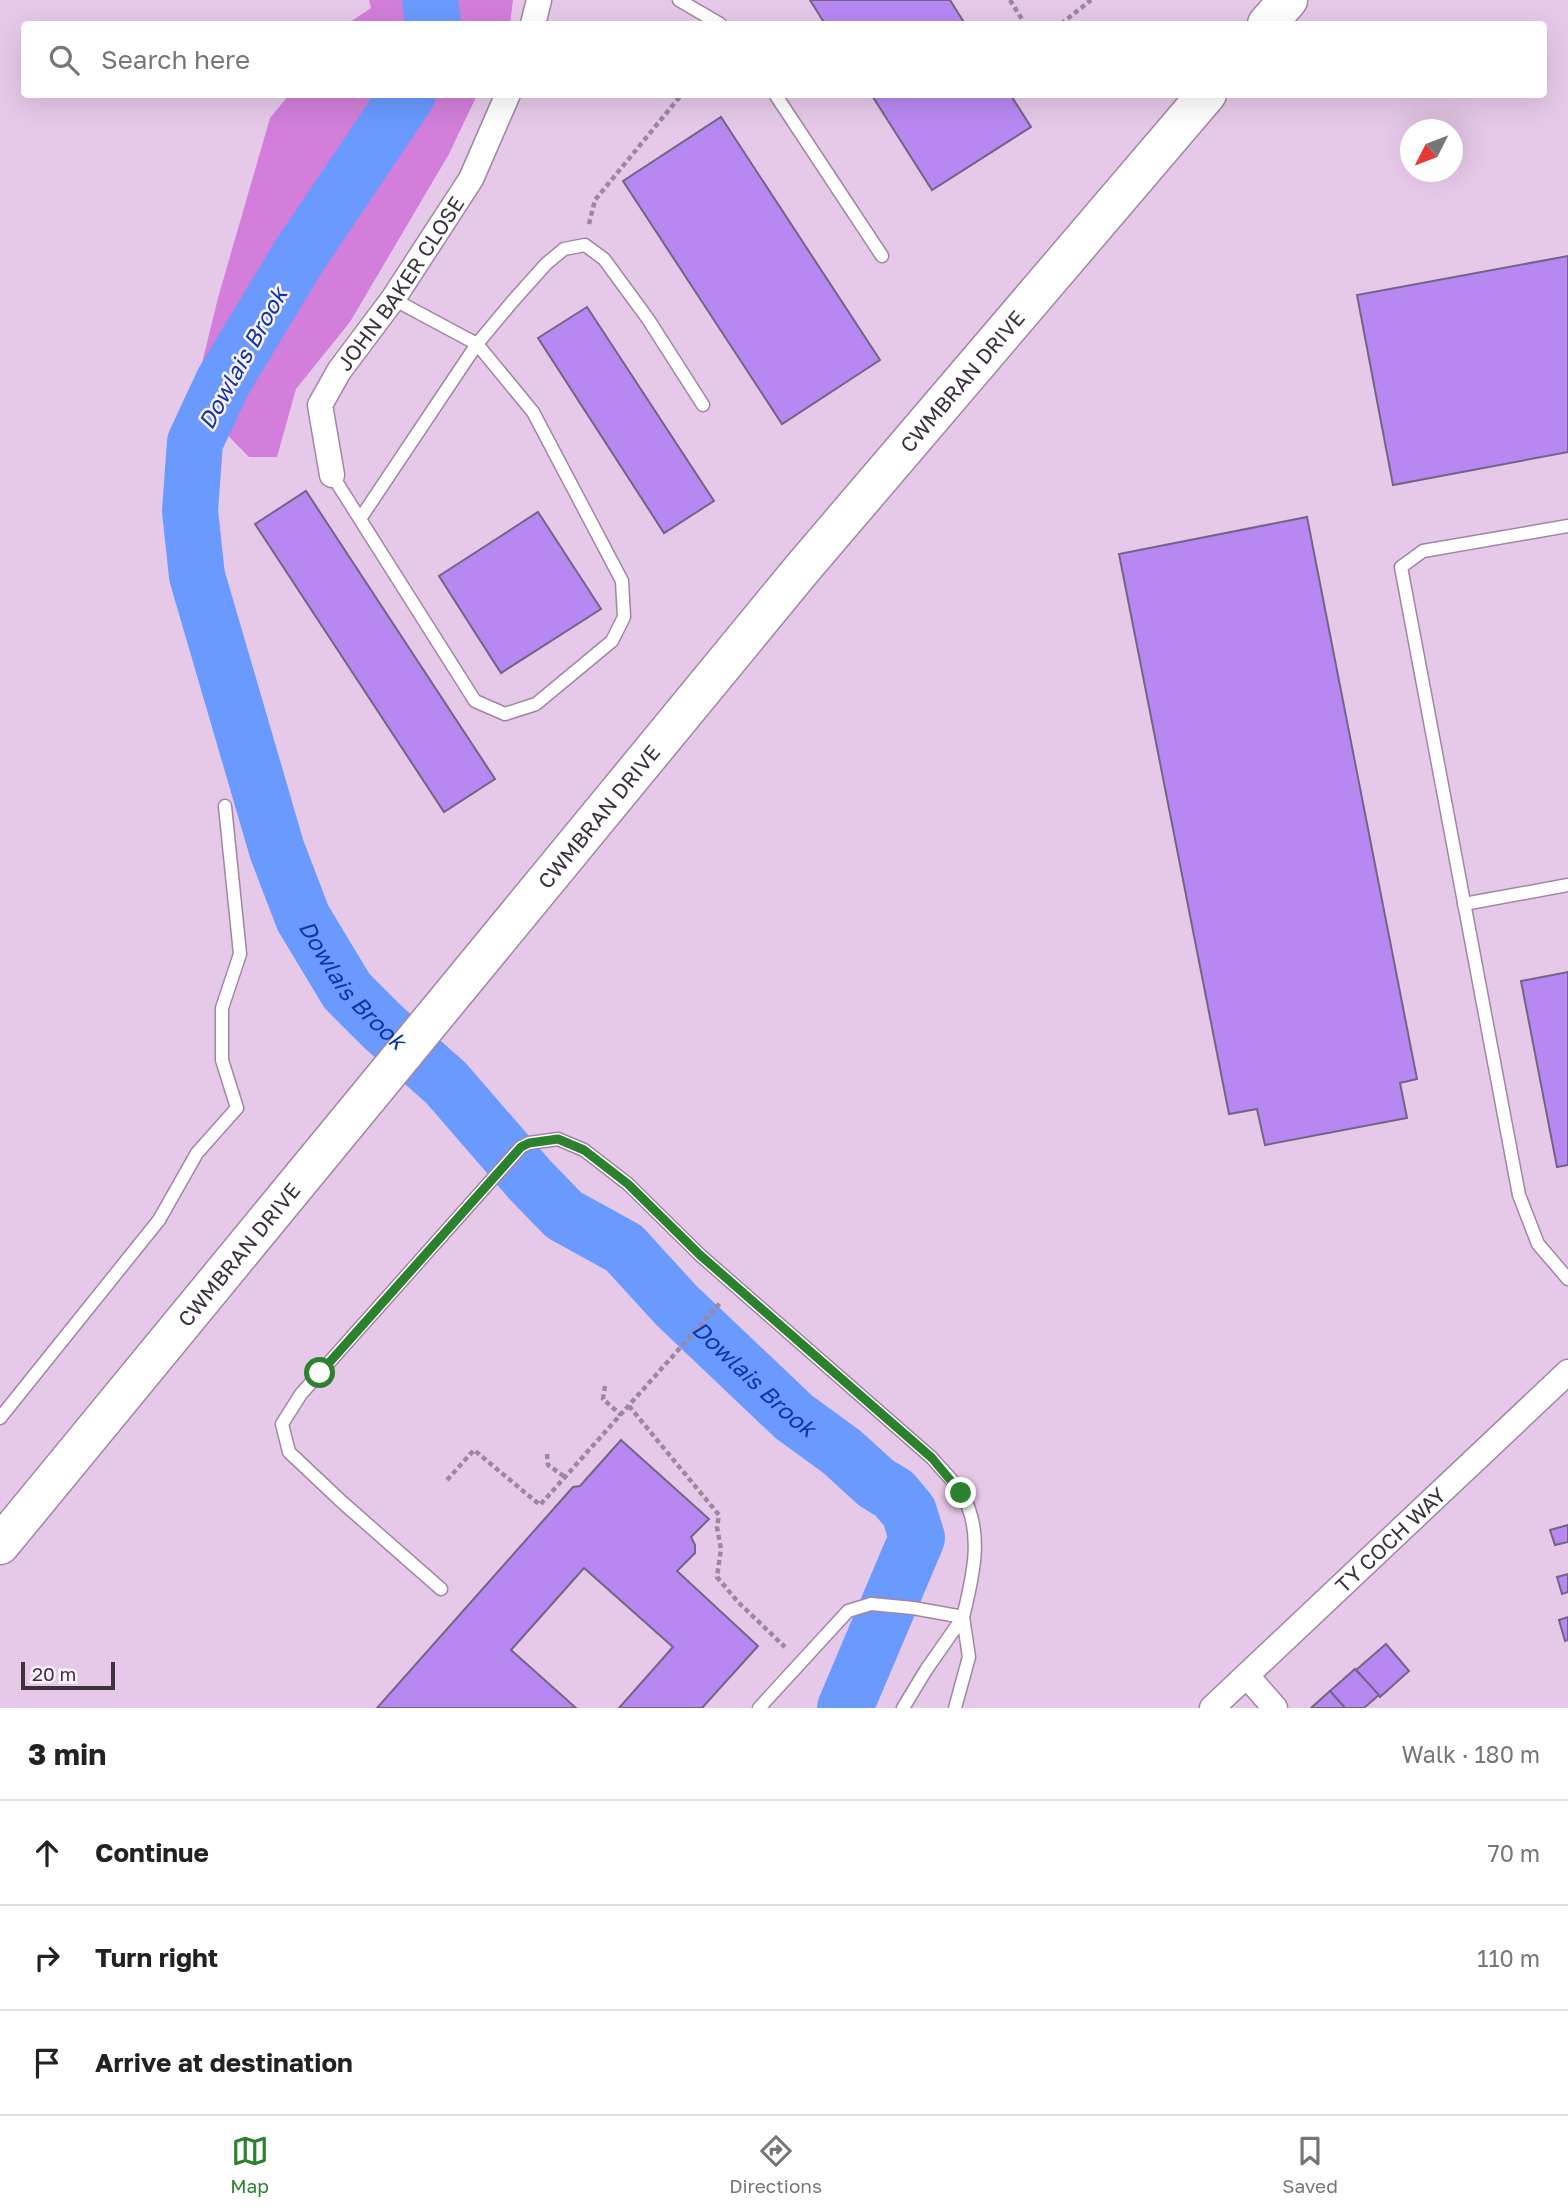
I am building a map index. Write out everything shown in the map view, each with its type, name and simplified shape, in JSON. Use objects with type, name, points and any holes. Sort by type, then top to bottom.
[{"type":"main road","points":[[1270,21],[1288,0]]},
{"type":"main road","name":"CWMBRAN DRIVE","points":[[0,1545],[811,558],[1204,98]]},
{"type":"street","points":[[534,21],[539,0]]},
{"type":"street","name":"JOHN BAKER CLOSE","points":[[332,475],[320,405],[339,370],[393,299],[471,179],[506,98]]},
{"type":"street","name":"TY COCH WAY","points":[[1212,1708],[1568,1372]]},
{"type":"street","points":[[1247,1675],[1275,1708]]},
{"type":"lane","points":[[680,0],[715,21]]},
{"type":"lane","points":[[778,98],[882,256]]},
{"type":"lane","points":[[360,519],[477,344],[546,264],[564,249],[584,245],[604,259],[648,319],[703,405]]},
{"type":"lane","points":[[332,475],[475,701],[505,714],[536,704],[612,641],[624,617],[622,581],[533,412],[477,344],[393,299]]},
{"type":"lane","points":[[1568,526],[1423,551],[1401,567],[1520,1195],[1538,1244],[1568,1279]]},
{"type":"lane","points":[[0,1418],[159,1220],[197,1153],[237,1108],[222,1060],[222,1008],[240,954],[225,806]]},
{"type":"lane","points":[[1464,904],[1568,885]]},
{"type":"lane","points":[[441,1589],[289,1452],[282,1424],[301,1394],[521,1147],[529,1143],[558,1139],[584,1150],[628,1184],[700,1255],[932,1458],[961,1493],[971,1518],[975,1545],[974,1572],[962,1617],[903,1708]]},
{"type":"lane","points":[[759,1708],[848,1611],[871,1604],[962,1617]]},
{"type":"lane","points":[[955,1708],[969,1657],[962,1617]]},
{"type":"path","points":[[1010,0],[1022,21]]},
{"type":"path","points":[[1066,21],[1091,0]]},
{"type":"path","points":[[584,245],[595,200],[679,98]]},
{"type":"path","points":[[447,1480],[474,1450],[540,1506],[735,1286]]},
{"type":"path","points":[[605,1386],[603,1399],[621,1415]]},
{"type":"path","points":[[629,1406],[719,1515],[717,1527],[721,1549],[717,1577],[738,1602],[800,1662]]},
{"type":"path","points":[[547,1454],[548,1465],[565,1477]]},
{"type":"shaded area","points":[[369,0],[513,0],[510,21],[352,21],[371,8]]},
{"type":"shaded area","points":[[287,98],[476,98],[449,154],[350,322],[296,389],[277,457],[249,457],[193,400],[218,298],[270,118]]},
{"type":"building","points":[[810,0],[950,0],[963,21],[823,21]]},
{"type":"building","points":[[874,98],[1013,98],[1031,127],[932,190]]},
{"type":"building","points":[[721,117],[880,360],[782,424],[623,181]]},
{"type":"building","points":[[1568,256],[1568,452],[1393,485],[1357,295]]},
{"type":"building","points":[[587,307],[714,501],[664,533],[538,338]]},
{"type":"building","points":[[306,491],[495,779],[444,812],[255,524]]},
{"type":"building","points":[[538,512],[601,609],[501,673],[439,576]]},
{"type":"building","points":[[1307,517],[1417,1079],[1400,1083],[1407,1118],[1265,1145],[1257,1109],[1229,1114],[1119,554]]},
{"type":"building","points":[[1568,972],[1568,1165],[1557,1167],[1521,981]]},
{"type":"building","points":[[621,1440],[709,1519],[691,1537],[695,1553],[677,1571],[758,1646],[702,1708],[619,1708],[673,1647],[584,1568],[511,1650],[576,1708],[377,1708],[573,1487],[580,1486]]},
{"type":"building","points":[[1568,1525],[1568,1542],[1555,1545],[1550,1530]]},
{"type":"building","points":[[1568,1574],[1568,1592],[1562,1594],[1557,1577]]},
{"type":"building","points":[[1568,1617],[1568,1640],[1565,1641],[1559,1620]]},
{"type":"building","points":[[1386,1644],[1409,1671],[1380,1697],[1356,1670]]},
{"type":"building","points":[[1355,1669],[1379,1695],[1364,1708],[1345,1708],[1330,1691]]},
{"type":"building","points":[[1330,1691],[1345,1708],[1311,1708]]},
{"type":"waterway","name":"Dowlais Brook","points":[[430,0],[433,21]]},
{"type":"waterway","name":"Dowlais Brook","points":[[405,98],[299,256],[223,382],[195,442],[190,511],[197,576],[277,850],[303,918],[347,991],[446,1083],[564,1215],[624,1248],[676,1305],[794,1417],[842,1452],[876,1483],[894,1494],[909,1512],[917,1538],[845,1708]]},
{"type":"route","points":[[320,1373],[521,1147],[529,1143],[558,1139],[584,1150],[628,1184],[700,1255],[932,1458],[961,1493]]}]
